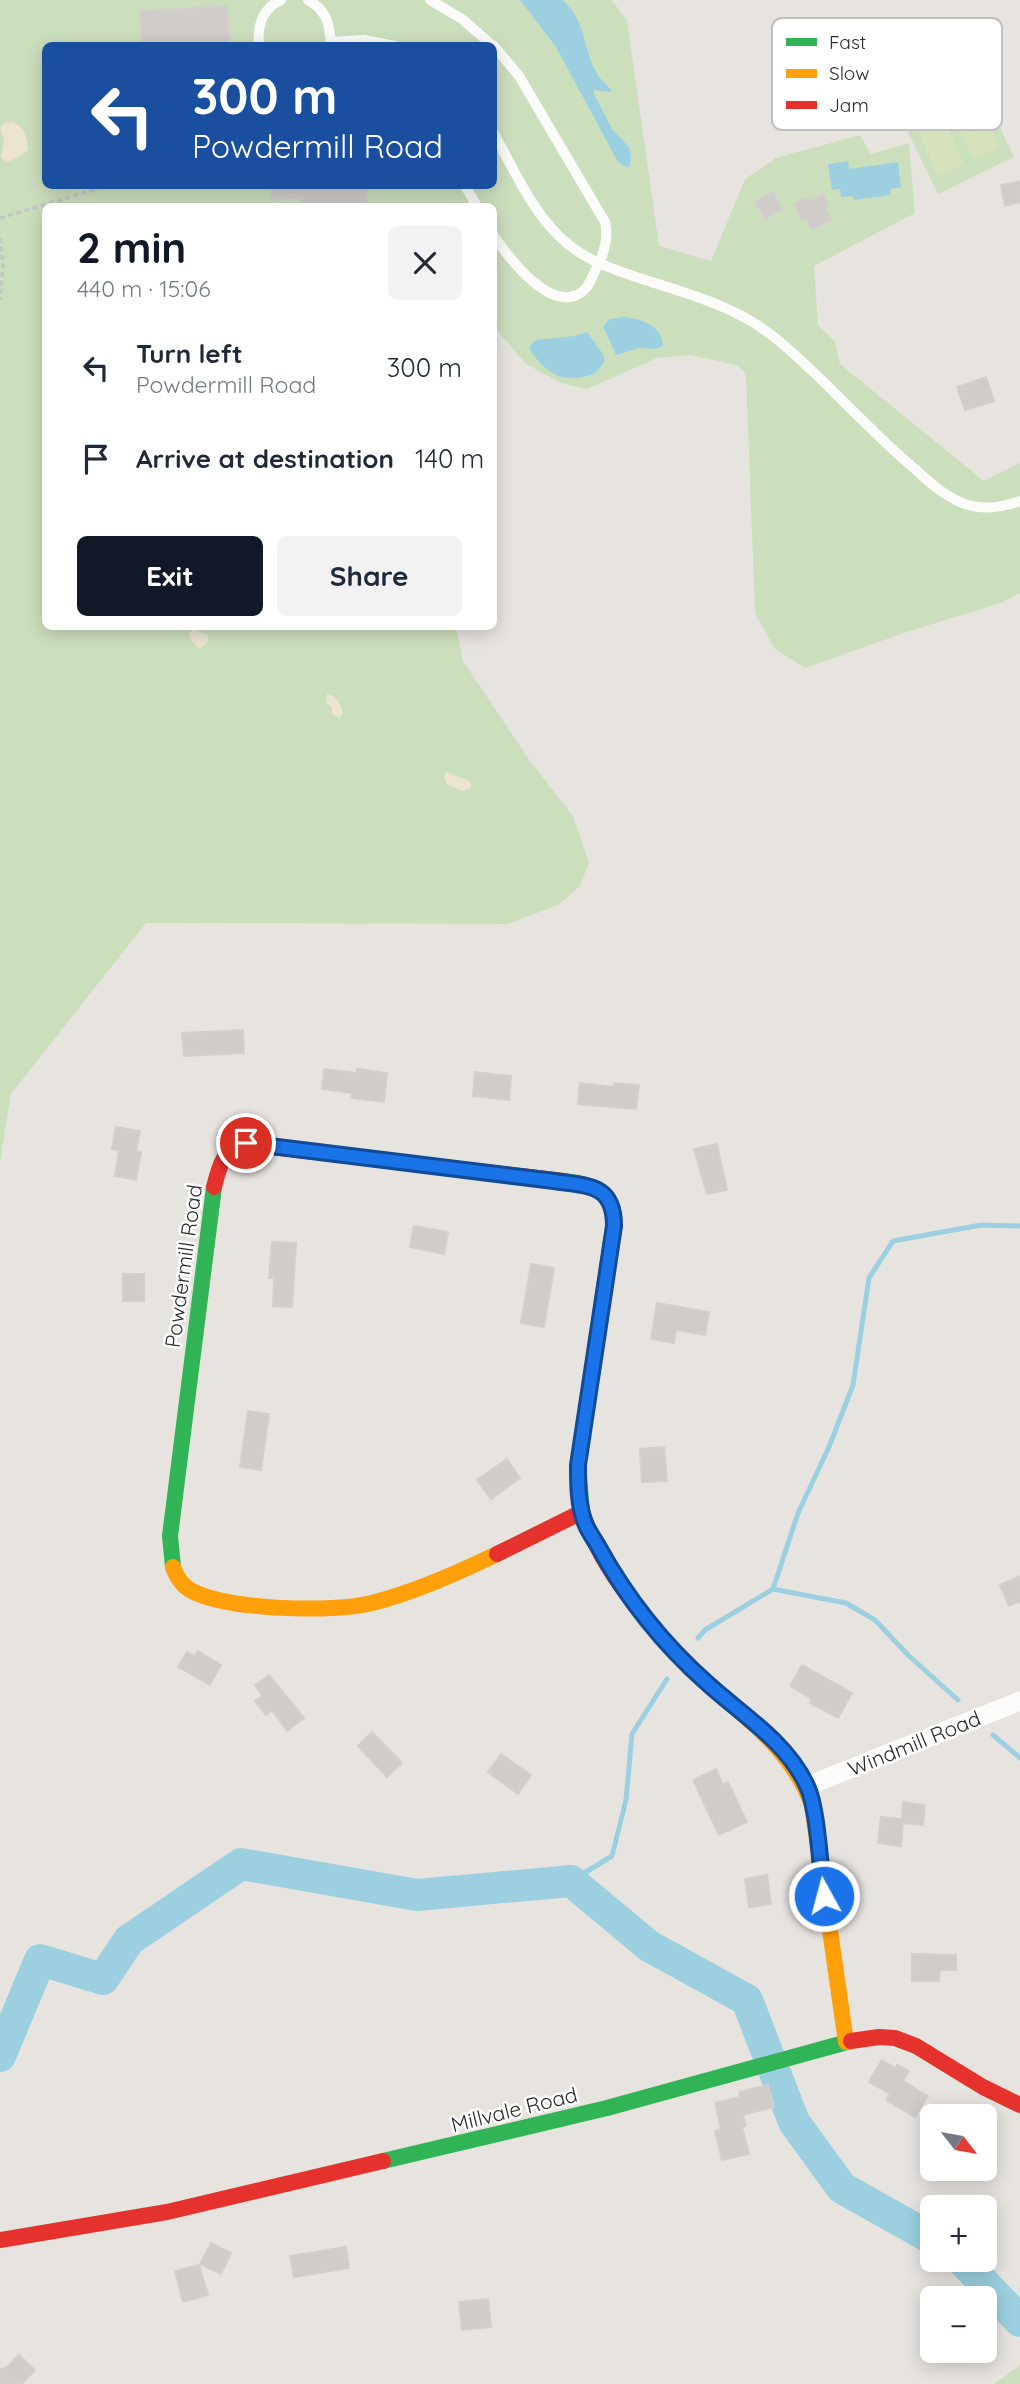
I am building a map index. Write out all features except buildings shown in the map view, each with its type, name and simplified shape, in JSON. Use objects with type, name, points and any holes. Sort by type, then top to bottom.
[{"type":"street","name":"Powdermill Road","points":[[582,1512],[446,1576],[371,1603],[331,1609],[241,1604],[201,1597],[180,1583],[173,1572],[169,1553],[171,1523],[214,1187],[222,1159],[233,1146],[256,1144],[580,1184],[596,1188],[605,1194],[614,1213],[614,1226],[578,1465],[579,1494],[585,1524],[613,1573],[656,1631],[706,1682],[758,1725],[786,1755],[807,1786],[846,2042]]},
{"type":"street","name":"Windmill Road","points":[[807,1786],[1020,1700]]},
{"type":"street","name":"Millvale Road","points":[[0,2240],[167,2212],[607,2108],[846,2042],[879,2037],[895,2038],[916,2046],[983,2087],[1020,2105]]},
{"type":"lane","points":[[259,42],[259,28],[264,15],[281,0]]},
{"type":"lane","points":[[308,0],[321,3],[330,25],[331,42]]},
{"type":"lane","points":[[430,0],[462,19],[488,42]]},
{"type":"lane","points":[[348,42],[375,42]]},
{"type":"lane","points":[[497,51],[519,76],[604,222],[607,236],[599,263],[583,290],[575,295],[559,297],[544,290],[527,275],[497,240]]},
{"type":"lane","points":[[497,139],[529,197],[551,228],[572,248],[620,272],[723,306],[755,323],[784,345],[903,459],[953,498],[970,505],[989,508],[1020,501]]},
{"type":"path","points":[[50,203],[96,189]]},
{"type":"path","points":[[0,218],[42,205]]},
{"type":"path","points":[[0,238],[4,266],[0,300]]},
{"type":"green space","points":[[0,0],[612,0],[627,21],[659,246],[711,261],[745,179],[776,158],[860,135],[871,154],[909,143],[915,213],[814,266],[818,325],[835,342],[840,364],[984,481],[1020,463],[1020,593],[1001,603],[805,668],[775,649],[755,613],[746,374],[737,365],[690,355],[657,358],[587,389],[561,383],[526,364],[497,330],[497,203],[42,203],[42,630],[457,630],[463,661],[530,761],[573,816],[589,863],[580,886],[558,905],[508,924],[146,923],[11,1094],[0,1162]]},
{"type":"green space","points":[[907,130],[1001,130],[1014,157],[938,194]]},
{"type":"green space","points":[[917,130],[948,130],[964,164],[938,176]]},
{"type":"green space","points":[[960,130],[992,130],[1000,147],[973,159]]},
{"type":"green space","points":[[1020,2365],[1020,2384],[994,2384]]},
{"type":"sand","points":[[13,122],[25,133],[28,150],[6,162],[1,157],[4,140],[0,127]]},
{"type":"sand","points":[[196,630],[209,636],[207,643],[200,649],[189,633]]},
{"type":"sand","points":[[327,694],[341,707],[343,713],[339,719],[332,713],[332,707],[326,703]]},
{"type":"sand","points":[[446,772],[469,781],[470,789],[462,791],[447,784],[444,777]]},
{"type":"water","points":[[520,0],[562,0],[576,16],[593,66],[612,92],[594,90],[594,94],[612,129],[629,147],[630,166],[626,167],[618,162],[556,47]]},
{"type":"water","points":[[848,161],[849,169],[898,162],[901,187],[890,189],[890,195],[854,200],[853,196],[841,197],[840,189],[832,190],[828,164]]},
{"type":"water","points":[[624,317],[650,325],[659,333],[663,346],[655,349],[639,348],[616,355],[603,326],[610,319]]},
{"type":"water","points":[[587,332],[603,354],[605,362],[594,374],[574,378],[558,376],[543,366],[530,350],[536,340]]},
{"type":"waterway","points":[[698,1638],[705,1630],[773,1589],[798,1513],[829,1447],[853,1385],[869,1278],[893,1241],[981,1225],[1020,1226]]},
{"type":"waterway","points":[[773,1589],[846,1603],[875,1620],[908,1655],[958,1700]]},
{"type":"waterway","points":[[571,1881],[612,1856],[626,1800],[632,1734],[667,1679]]},
{"type":"waterway","points":[[993,1735],[1020,1758]]},
{"type":"waterway","points":[[0,2056],[40,1960],[103,1979],[129,1940],[241,1864],[417,1895],[571,1881],[649,1946],[747,2000],[794,2122],[842,2188],[920,2232]]},
{"type":"waterway","points":[[973,2272],[1020,2321]]},
{"type":"traffic: fast","points":[[564,1181],[599,1190],[609,1202],[614,1221],[578,1465],[582,1512]]},
{"type":"traffic: fast","points":[[173,1567],[170,1536],[214,1187]]},
{"type":"traffic: fast","points":[[383,2161],[607,2108],[851,2041]]},
{"type":"traffic: slow","points":[[173,1567],[185,1587],[209,1597],[255,1606],[332,1608],[372,1603],[404,1593],[497,1554]]},
{"type":"traffic: slow","points":[[688,1665],[774,1745],[802,1782],[812,1805],[846,2042]]},
{"type":"traffic: jam","points":[[214,1187],[220,1166],[227,1155],[245,1144],[564,1181]]},
{"type":"traffic: jam","points":[[497,1554],[582,1512],[601,1554],[626,1594],[688,1665]]},
{"type":"traffic: jam","points":[[851,2041],[895,2038],[916,2046],[983,2087],[1020,2105]]},
{"type":"traffic: jam","points":[[0,2240],[167,2212],[383,2161]]},
{"type":"route","points":[[246,1143],[580,1184],[596,1188],[605,1194],[614,1213],[614,1226],[578,1465],[579,1494],[585,1524],[613,1573],[656,1631],[706,1682],[758,1725],[786,1755],[807,1786],[824,1896]]}]
